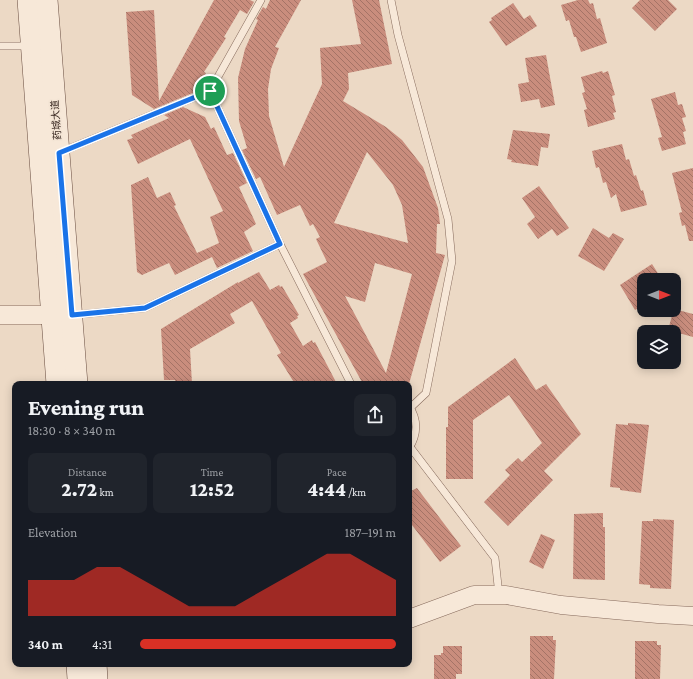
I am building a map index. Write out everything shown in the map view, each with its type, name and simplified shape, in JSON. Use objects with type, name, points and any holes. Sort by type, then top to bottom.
[{"type":"main road","name":"药城大道","points":[[28,0],[57,381]]},
{"type":"main road","name":"药城大道","points":[[47,0],[77,381]]},
{"type":"main road","points":[[77,667],[78,679]]},
{"type":"main road","points":[[96,667],[97,679]]},
{"type":"street","points":[[0,315],[72,315]]},
{"type":"street","points":[[412,618],[474,594],[499,595],[561,605],[693,616]]},
{"type":"lane","points":[[59,153],[210,91],[261,0]]},
{"type":"lane","points":[[391,0],[398,35],[448,219],[452,261],[426,393],[412,405]]},
{"type":"lane","points":[[0,46],[32,46]]},
{"type":"lane","points":[[210,91],[280,244],[349,381]]},
{"type":"lane","points":[[72,315],[145,308],[280,244]]},
{"type":"lane","points":[[412,412],[416,423],[416,432],[412,441]]},
{"type":"lane","points":[[412,451],[495,558],[499,595]]},
{"type":"building","points":[[214,0],[250,0],[254,2],[247,14],[240,10],[224,37],[226,38],[204,72],[206,73],[198,84],[200,86],[195,92],[154,109],[132,95],[126,12],[154,10],[159,101]]},
{"type":"building","points":[[270,0],[301,0],[275,47],[279,48],[271,69],[268,89],[269,116],[284,167],[322,84],[320,48],[361,44],[352,0],[379,0],[392,64],[348,73],[349,89],[343,101],[386,127],[402,140],[423,167],[438,208],[440,224],[437,224],[436,253],[445,255],[410,381],[361,381],[303,274],[327,262],[316,239],[320,237],[313,224],[310,226],[300,205],[277,215],[260,177],[256,179],[242,150],[247,148],[239,121],[238,78],[245,49],[258,20],[256,19],[263,7],[266,9]],"holes":[[[367,152],[393,185],[402,205],[408,243],[334,223]],[[375,263],[412,274],[386,373],[345,296],[365,302]]]},
{"type":"building","points":[[578,0],[588,0],[590,4],[593,3],[597,19],[600,18],[607,43],[581,52],[576,37],[574,37],[569,20],[566,21],[561,5]]},
{"type":"building","points":[[640,0],[668,0],[677,9],[655,31],[632,8]]},
{"type":"building","points":[[513,3],[524,19],[530,15],[537,26],[506,46],[489,22],[492,20],[491,18]]},
{"type":"building","points":[[546,55],[555,105],[541,108],[539,99],[521,102],[518,84],[529,82],[525,58]]},
{"type":"building","points":[[602,71],[603,73],[608,71],[615,95],[612,96],[616,112],[613,113],[615,119],[588,127],[584,110],[587,109],[582,93],[585,92],[581,77]]},
{"type":"building","points":[[675,92],[678,105],[682,104],[686,117],[682,118],[686,131],[683,132],[686,144],[662,151],[658,138],[662,137],[651,99]]},
{"type":"building","points":[[183,107],[205,117],[211,129],[214,127],[227,155],[233,153],[247,183],[239,187],[256,224],[244,232],[253,251],[217,268],[212,257],[175,275],[169,263],[142,275],[137,272],[131,185],[148,177],[157,198],[170,192],[176,205],[174,206],[197,253],[219,243],[210,217],[223,211],[190,139],[138,164],[127,140],[133,138],[131,135],[169,118],[164,115]]},
{"type":"building","points":[[513,130],[550,134],[548,148],[541,147],[538,166],[511,162],[512,160],[507,159]]},
{"type":"building","points":[[622,144],[626,160],[629,159],[634,176],[636,175],[641,191],[643,190],[647,205],[621,212],[616,194],[611,198],[606,182],[603,183],[599,167],[596,168],[592,151]]},
{"type":"building","points":[[693,168],[693,241],[689,241],[685,225],[682,226],[679,213],[682,212],[672,173]]},
{"type":"building","points":[[539,186],[569,228],[557,236],[552,229],[538,239],[527,224],[535,217],[522,198]]},
{"type":"building","points":[[593,228],[609,238],[613,233],[624,239],[604,271],[578,256]]},
{"type":"building","points":[[652,264],[658,273],[638,273]]},
{"type":"building","points":[[259,272],[270,290],[279,285],[280,287],[282,286],[299,315],[297,316],[298,318],[290,323],[303,346],[312,340],[313,343],[315,342],[335,381],[293,381],[277,355],[281,353],[252,301],[230,314],[235,323],[190,349],[192,381],[164,380],[161,329]]},
{"type":"building","points":[[637,274],[637,309],[635,310],[620,285]]},
{"type":"building","points":[[681,311],[693,314],[693,337],[681,334],[681,325],[669,325],[672,317],[681,317]]},
{"type":"building","points":[[515,358],[536,390],[546,384],[581,434],[544,471],[553,480],[508,526],[484,502],[510,475],[505,470],[518,458],[522,462],[542,443],[509,395],[473,420],[473,479],[446,479],[446,427],[448,427],[448,407]]},
{"type":"building","points":[[628,423],[649,425],[641,493],[610,487],[616,424],[628,425]]},
{"type":"building","points":[[417,488],[461,546],[440,562],[412,525],[412,490]]},
{"type":"building","points":[[603,513],[603,527],[605,527],[605,580],[573,579],[574,514]]},
{"type":"building","points":[[653,519],[674,520],[671,589],[650,588],[650,585],[639,584],[642,521],[653,521]]},
{"type":"building","points":[[541,534],[555,540],[543,569],[529,562]]},
{"type":"building","points":[[530,636],[553,636],[553,640],[556,640],[554,679],[530,679]]},
{"type":"building","points":[[635,641],[657,641],[657,645],[661,645],[660,679],[635,679]]},
{"type":"building","points":[[443,646],[462,646],[462,674],[456,674],[456,679],[434,679],[434,655],[441,655],[441,653],[443,653]]},
{"type":"route","points":[[210,91],[280,244],[145,308],[72,315],[59,153],[210,91]]}]
